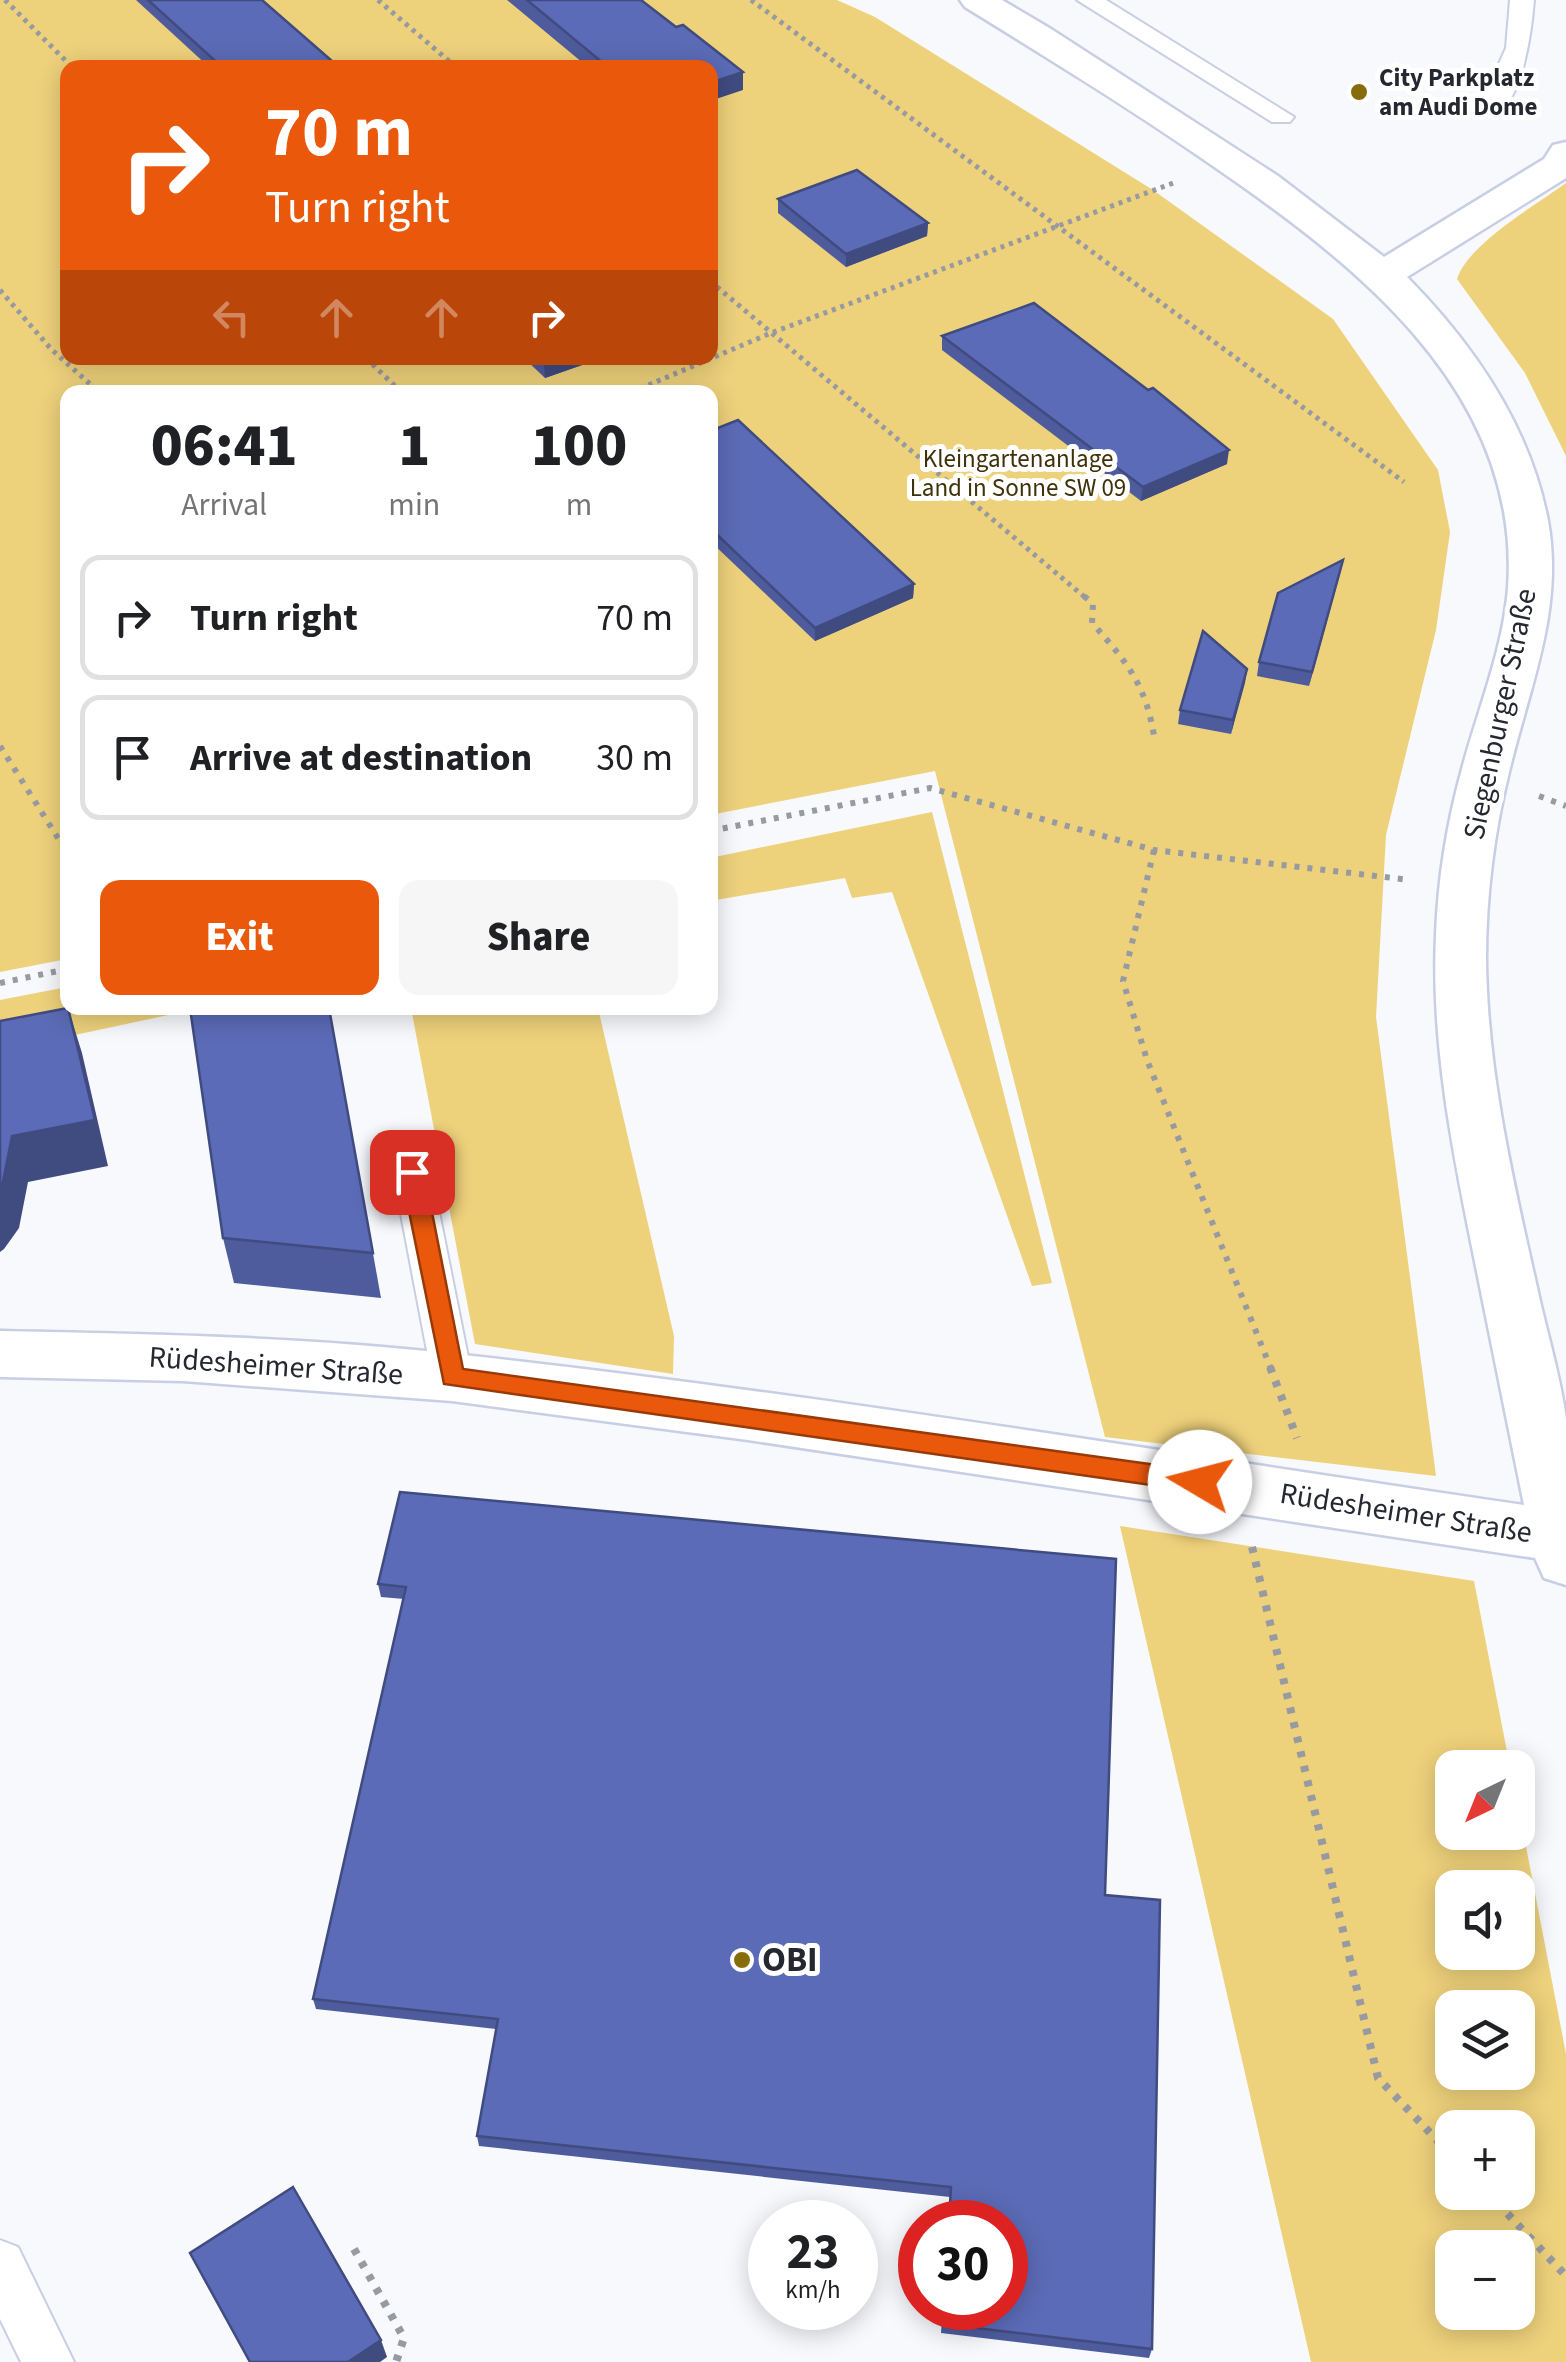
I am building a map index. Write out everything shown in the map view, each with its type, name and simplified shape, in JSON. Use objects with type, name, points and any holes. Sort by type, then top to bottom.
[{"type":"street","name":"Siegenburger Straße","points":[[978,0],[1110,79],[1286,198],[1384,274],[1434,325],[1492,415],[1517,480],[1529,536],[1530,590],[1484,775],[1465,886],[1461,986],[1479,1154],[1564,1547]]},
{"type":"street","points":[[1384,274],[1559,166],[1566,153]]},
{"type":"street","name":"Rüdesheimer Straße","points":[[0,1354],[183,1358],[452,1378],[1238,1487],[1564,1547]]},
{"type":"lane","points":[[1089,0],[1281,117]]},
{"type":"lane","points":[[1492,106],[1518,48],[1522,0]]},
{"type":"lane","points":[[412,1172],[452,1378]]},
{"type":"lane","points":[[0,2265],[48,2362]]},
{"type":"path","points":[[5,0],[65,60]]},
{"type":"path","points":[[378,0],[449,60]]},
{"type":"path","points":[[751,0],[1404,482]]},
{"type":"path","points":[[718,355],[1153,190]]},
{"type":"path","points":[[718,287],[1093,604],[1092,624],[1132,668],[1150,697],[1156,742]]},
{"type":"path","points":[[0,290],[60,357]]},
{"type":"path","points":[[69,365],[91,385]]},
{"type":"path","points":[[373,365],[393,385]]},
{"type":"path","points":[[648,385],[696,365]]},
{"type":"path","points":[[0,746],[60,841]]},
{"type":"path","points":[[718,829],[930,788],[1154,850],[1465,886]]},
{"type":"path","points":[[1154,850],[1123,981],[1147,1060],[1186,1150],[1321,1500]]},
{"type":"path","points":[[0,983],[60,971]]},
{"type":"path","points":[[1238,1487],[1378,2078],[1435,2138]]},
{"type":"path","points":[[1504,2210],[1566,2276]]},
{"type":"path","points":[[354,2249],[404,2338],[396,2362]]},
{"type":"green space","name":"Kleingartenanlage Land in Sonne SW 09","points":[[0,0],[837,0],[875,17],[1153,190],[1333,319],[1438,470],[1450,532],[1436,630],[1386,835],[1376,1017],[1436,1476],[1105,1437],[935,771],[718,813],[718,385],[60,385],[60,960],[0,972]]},
{"type":"green space","points":[[1566,183],[1566,456],[1525,373],[1457,279],[1474,252],[1488,239]]},
{"type":"green space","points":[[932,812],[1052,1283],[1032,1286],[892,892],[852,898],[845,878],[718,900],[718,856]]},
{"type":"green space","points":[[60,988],[60,1015],[168,1015],[0,1051],[0,1000]]},
{"type":"green space","points":[[412,1015],[600,1015],[674,1336],[673,1374],[475,1344]]},
{"type":"green space","points":[[1120,1526],[1474,1581],[1507,1750],[1435,1750],[1435,1850],[1527,1850],[1531,1870],[1435,1870],[1435,1970],[1535,1970],[1535,1893],[1566,2054],[1566,2362],[1311,2362]]},
{"type":"building","points":[[148,0],[262,0],[331,60],[214,60]]},
{"type":"building","points":[[527,0],[641,0],[676,27],[683,25],[743,72],[718,80],[718,60],[599,60]]},
{"type":"building","points":[[857,170],[928,223],[846,254],[778,199]]},
{"type":"building","points":[[1034,303],[1148,390],[1153,388],[1229,450],[1143,487],[942,336]]},
{"type":"building","points":[[738,420],[914,584],[815,628],[718,536],[718,428]]},
{"type":"building","points":[[1343,560],[1312,672],[1259,662],[1278,593]]},
{"type":"building","points":[[1203,631],[1247,669],[1233,720],[1180,710]]},
{"type":"building","points":[[60,1010],[60,1015],[70,1015],[95,1120],[12,1136],[0,1187],[0,1021]]},
{"type":"building","points":[[191,1015],[330,1015],[373,1253],[223,1238]]},
{"type":"building","name":"OBI","points":[[400,1492],[1116,1559],[1105,1895],[1160,1900],[1152,2349],[992,2330],[1028,2330],[1028,2200],[950,2200],[951,2187],[477,2136],[498,2019],[313,1999],[406,1587],[378,1584]]},
{"type":"building","points":[[293,2187],[381,2340],[348,2362],[250,2362],[190,2253]]},
{"type":"place","name":"City Parkplatz am Audi Dome","points":[[1359,92]]},
{"type":"place","name":"OBI","points":[[742,1960]]},
{"type":"route","points":[[412,1172],[452,1378],[748,1416],[1200,1482]]}]
